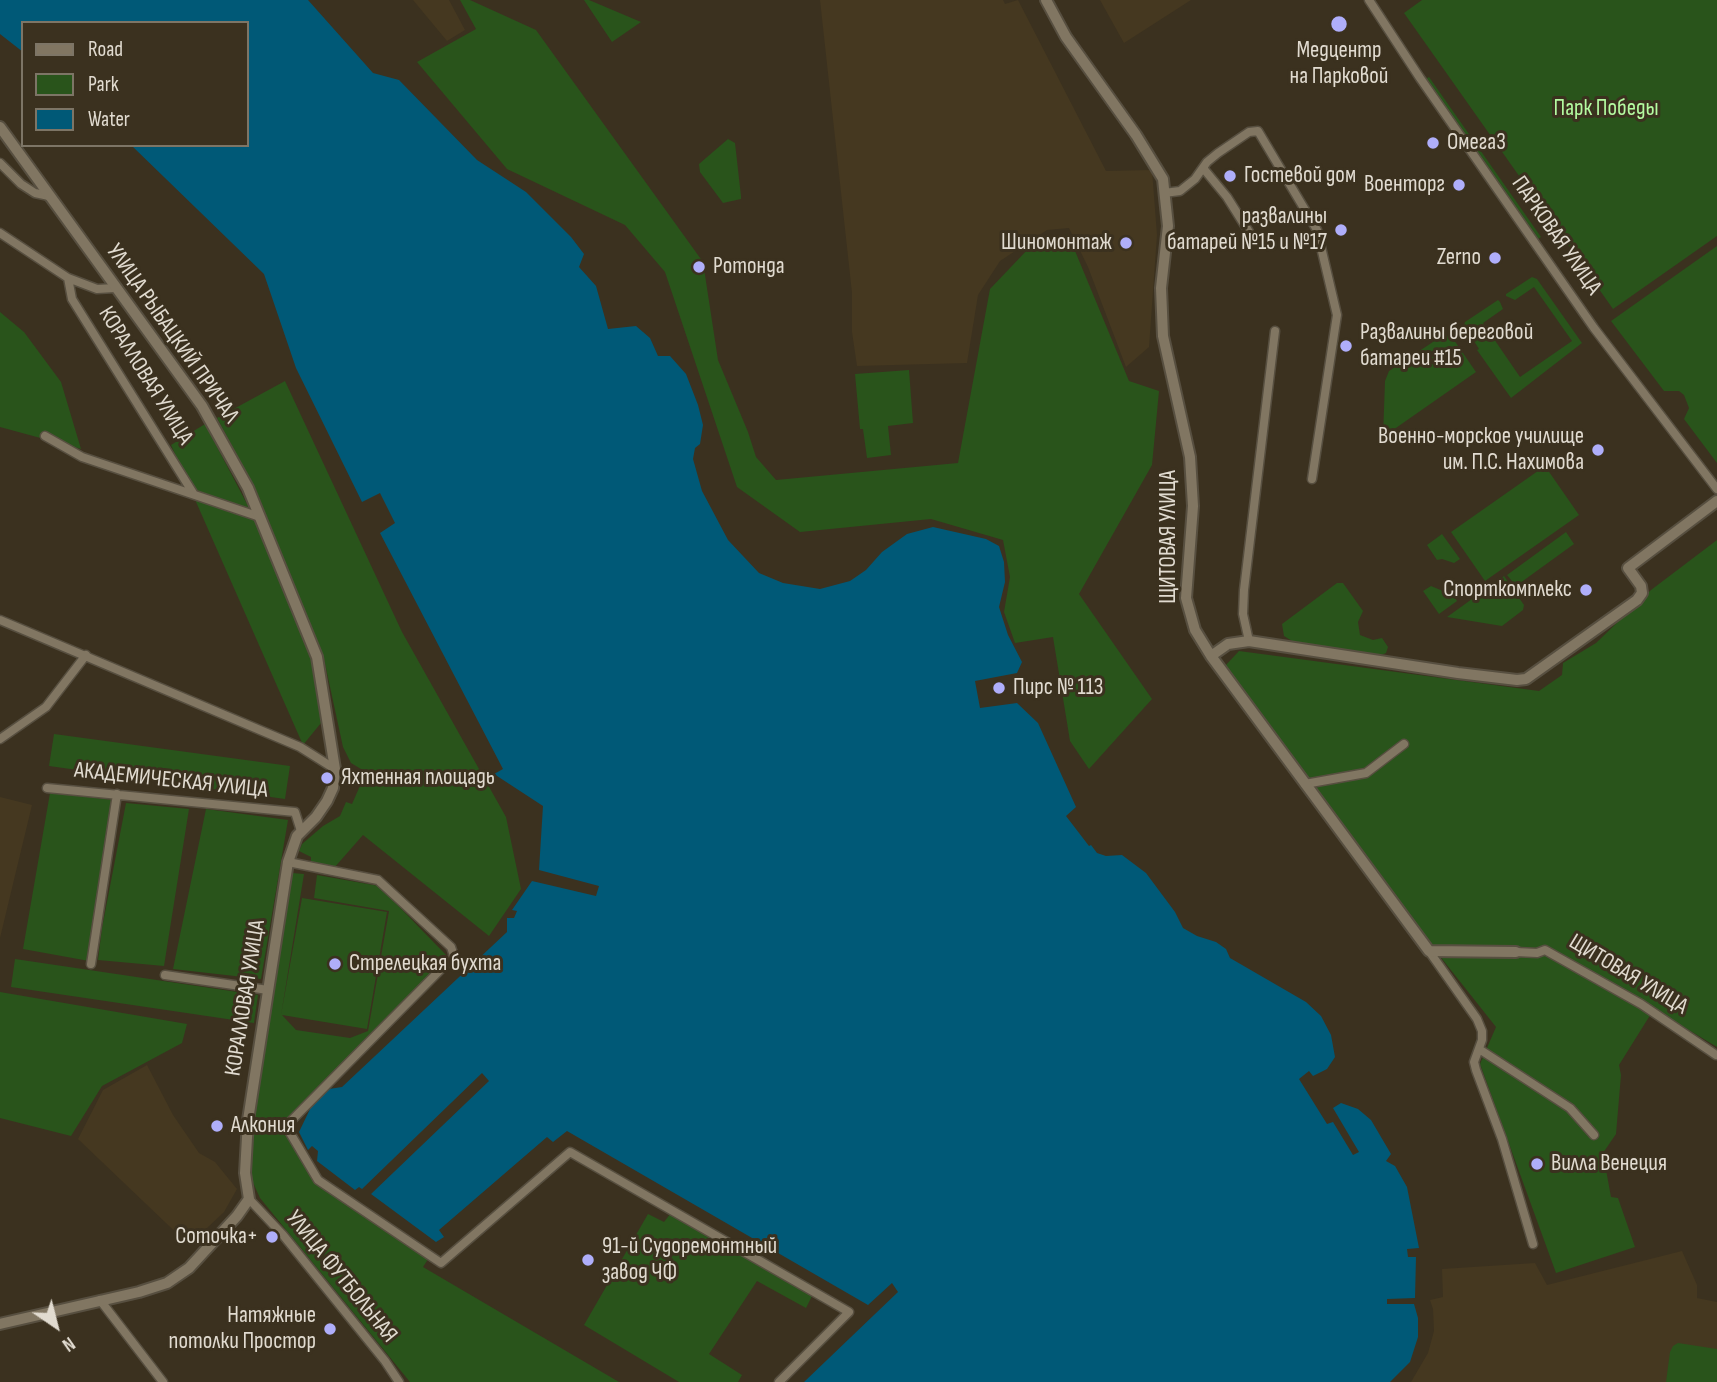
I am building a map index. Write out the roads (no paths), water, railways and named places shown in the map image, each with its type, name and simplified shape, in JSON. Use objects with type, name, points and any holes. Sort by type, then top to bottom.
[{"type":"street","name":"ЩИТОВАЯ УЛИЦА","points":[[1046,0],[1066,37],[1136,135],[1163,179],[1168,226],[1161,288],[1163,336],[1190,457],[1193,506],[1186,598],[1195,630],[1211,656],[1477,1020],[1482,1031],[1474,1062],[1502,1139],[1533,1244]]},
{"type":"street","name":"ПАРКОВАЯ УЛИЦА","points":[[1369,0],[1594,328],[1717,489]]},
{"type":"street","name":"УЛИЦА РЫБАЦКИЙ ПРИЧАЛ","points":[[0,127],[202,406],[247,488],[317,657],[335,775]]},
{"type":"street","points":[[1164,193],[1180,191],[1229,146],[1249,132],[1258,131],[1317,230],[1337,315],[1312,479]]},
{"type":"street","points":[[0,163],[34,194],[49,196]]},
{"type":"street","points":[[1203,168],[1227,197],[1249,232]]},
{"type":"street","name":"КОРАЛЛОВАЯ УЛИЦА","points":[[0,233],[68,278],[97,289],[116,288]]},
{"type":"street","name":"КОРАЛЛОВАЯ УЛИЦА","points":[[68,278],[72,299],[193,493]]},
{"type":"street","points":[[1249,641],[1243,614],[1244,590],[1275,331]]},
{"type":"street","points":[[45,436],[82,457],[260,517]]},
{"type":"street","points":[[1211,656],[1228,644],[1249,641],[1458,673],[1527,679],[1637,600],[1642,593],[1641,586],[1628,568],[1717,501]]},
{"type":"street","points":[[0,620],[300,747],[335,775]]},
{"type":"street","points":[[0,739],[46,707],[86,655]]},
{"type":"street","points":[[1305,784],[1366,773],[1404,744]]},
{"type":"street","name":"КОРАЛЛОВАЯ УЛИЦА","points":[[249,1199],[245,1173],[248,1120],[288,862],[292,846],[301,831],[322,809],[335,775]]},
{"type":"street","name":"АКАДЕМИЧЕСКАЯ УЛИЦА","points":[[47,788],[291,813],[296,814],[301,831]]},
{"type":"street","points":[[91,964],[117,794]]},
{"type":"street","points":[[288,862],[378,880],[452,947],[454,956],[286,1126],[318,1180],[441,1263],[569,1152],[849,1312],[779,1382]]},
{"type":"street","name":"ЩИТОВАЯ УЛИЦА","points":[[1429,951],[1536,953],[1545,950],[1641,1004],[1716,1055]]},
{"type":"street","points":[[165,975],[268,990]]},
{"type":"street","points":[[1479,1049],[1570,1108],[1594,1135]]},
{"type":"street","points":[[0,1324],[154,1288],[179,1276],[237,1216],[249,1199]]},
{"type":"street","name":"УЛИЦА ФУТБОЛЬНАЯ","points":[[249,1199],[283,1235],[399,1382]]},
{"type":"street","points":[[100,1300],[163,1382]]},
{"type":"water","points":[[0,0],[308,0],[373,73],[399,80],[477,160],[526,192],[571,237],[584,254],[579,267],[596,286],[608,329],[636,326],[650,338],[658,356],[670,356],[686,374],[703,425],[700,444],[695,448],[693,459],[702,491],[728,540],[759,573],[783,583],[820,589],[850,581],[907,534],[933,527],[986,539],[999,546],[1004,562],[1005,582],[999,607],[1008,635],[1022,662],[1017,673],[975,681],[980,708],[1017,703],[1038,723],[1076,807],[1066,816],[1089,846],[1106,856],[1122,855],[1146,873],[1175,912],[1183,928],[1216,942],[1226,949],[1230,958],[1306,1002],[1321,1016],[1331,1035],[1335,1057],[1327,1069],[1313,1076],[1309,1071],[1299,1079],[1327,1124],[1333,1122],[1353,1155],[1359,1152],[1333,1108],[1341,1103],[1358,1109],[1371,1120],[1391,1154],[1386,1161],[1395,1166],[1407,1187],[1419,1248],[1407,1249],[1408,1257],[1416,1257],[1415,1298],[1387,1299],[1387,1304],[1414,1304],[1418,1318],[1418,1337],[1410,1362],[1390,1382],[804,1382],[898,1292],[892,1283],[868,1305],[567,1131],[553,1142],[547,1137],[439,1230],[444,1237],[436,1242],[371,1194],[489,1081],[482,1073],[362,1189],[359,1187],[355,1190],[317,1161],[318,1151],[312,1146],[308,1150],[299,1132],[311,1107],[329,1089],[342,1087],[507,932],[507,918],[514,918],[517,911],[512,910],[532,881],[596,896],[599,886],[539,870],[543,806],[494,774],[503,769],[380,533],[395,523],[380,493],[362,502],[296,368],[264,274],[133,147],[248,147],[248,21],[21,21],[21,50],[0,34]]},
{"type":"place","name":"Медцентр на Парковой","points":[[1339,24]]},
{"type":"place","name":"Омега3","points":[[1433,143]]},
{"type":"place","name":"Гостевой дом","points":[[1230,176]]},
{"type":"place","name":"Военторг","points":[[1459,185]]},
{"type":"place","name":"развалины батарей №15 и №17","points":[[1341,230]]},
{"type":"place","name":"Шиномонтаж","points":[[1126,243]]},
{"type":"place","name":"Zerno","points":[[1495,258]]},
{"type":"place","name":"Ротонда","points":[[699,267]]},
{"type":"place","name":"Развалины береговой батареи #15","points":[[1346,346]]},
{"type":"place","name":"Военно-морское училище им. П.С. Нахимова","points":[[1598,450]]},
{"type":"place","name":"Спорткомплекс","points":[[1586,590]]},
{"type":"place","name":"Пирс № 113","points":[[999,688]]},
{"type":"place","name":"Яхтенная площадь","points":[[327,778]]},
{"type":"place","name":"Стрелецкая бухта","points":[[335,964]]},
{"type":"place","name":"Алкония","points":[[217,1126]]},
{"type":"place","name":"Вилла Венеция","points":[[1537,1164]]},
{"type":"place","name":"Соточка+","points":[[272,1237]]},
{"type":"place","name":"91-й Судоремонтный завод ЧФ","points":[[588,1260]]},
{"type":"place","name":"Натяжные потолки Простор","points":[[330,1329]]},
{"type":"park label","name":"Парк Победы","points":[[1606,109]]}]
